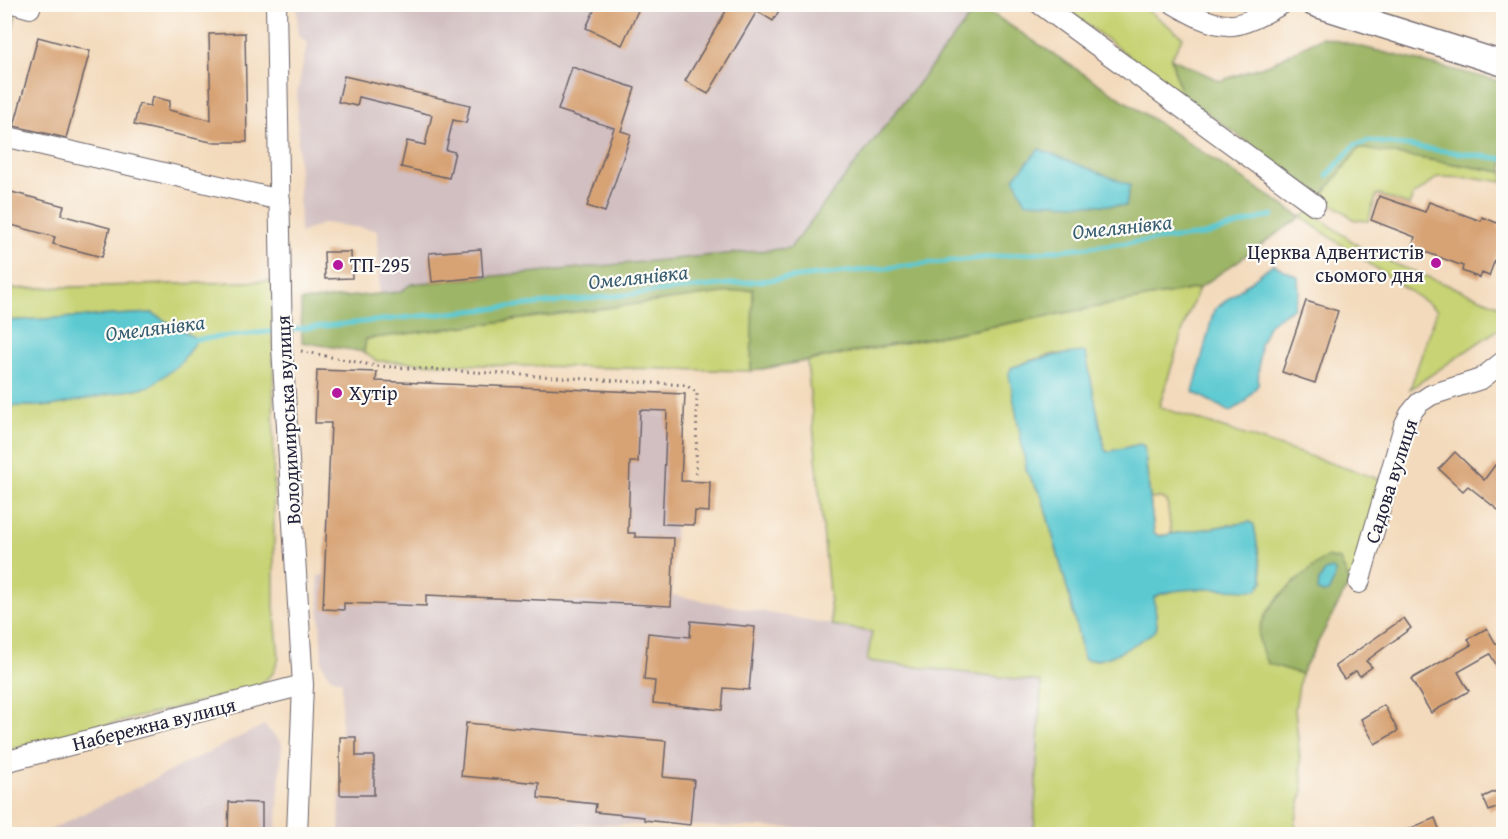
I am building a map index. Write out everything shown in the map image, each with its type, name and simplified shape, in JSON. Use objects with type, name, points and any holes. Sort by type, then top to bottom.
[{"type":"main road","points":[[1314,4],[1503,64]]},
{"type":"street","points":[[16,4],[30,8],[31,4]]},
{"type":"street","name":"Володимирська вулиця","points":[[276,4],[282,341],[303,685],[297,834]]},
{"type":"street","points":[[1040,4],[1315,205]]},
{"type":"street","points":[[1174,4],[1195,17],[1230,26],[1263,14],[1282,4]]},
{"type":"street","points":[[4,136],[280,200]]},
{"type":"street","name":"Садова вулиця","points":[[1359,583],[1404,426],[1410,414],[1431,395],[1481,379],[1503,362]]},
{"type":"street","name":"Набережна вулиця","points":[[4,762],[303,685]]},
{"type":"path","points":[[282,341],[376,366],[686,385],[697,393],[696,474]]},
{"type":"shaded area","points":[[297,5],[979,5],[790,248],[411,284],[400,292],[379,294],[378,230],[324,223],[300,233],[297,94],[307,43],[298,35]]},
{"type":"shaded area","points":[[377,372],[377,381],[685,394],[681,481],[710,482],[709,512],[695,512],[694,525],[675,525],[672,595],[872,632],[868,661],[1042,682],[1034,832],[580,824],[566,834],[339,834],[342,681],[329,676],[322,663],[318,576],[324,575],[331,423],[347,424]]},
{"type":"shaded area","points":[[264,725],[282,743],[276,834],[42,834]]},
{"type":"green space","points":[[979,5],[1301,217],[1199,288],[751,371],[753,289],[366,339],[364,352],[302,342],[301,301],[400,292],[411,284],[790,248]]},
{"type":"green space","points":[[1060,5],[1141,5],[1183,37],[1171,58],[1181,94]]},
{"type":"green space","points":[[5,7],[17,10],[5,59]]},
{"type":"green space","points":[[1322,37],[1503,82],[1503,172],[1359,148],[1322,196],[1181,94],[1171,58],[1220,81],[1272,63]]},
{"type":"green space","points":[[1359,148],[1503,172],[1503,182],[1477,178],[1438,177],[1413,196],[1409,205],[1377,194],[1368,221],[1355,220],[1322,196]]},
{"type":"green space","points":[[1310,211],[1370,254],[1503,307],[1503,326],[1410,389],[1437,310],[1301,217]]},
{"type":"green space","points":[[273,281],[274,606],[279,658],[273,673],[257,687],[5,751],[5,406],[52,406],[152,313],[5,321],[5,289]]},
{"type":"green space","points":[[1199,288],[1187,317],[1159,407],[1385,481],[1350,582],[1347,578],[1267,663],[1301,674],[1295,709],[1303,790],[1293,834],[1037,834],[1034,832],[1041,682],[867,661],[872,632],[832,625],[807,361]],"holes":[[[1055,354],[1086,355],[1105,450],[1107,452],[1140,444],[1144,446],[1150,499],[1162,498],[1167,501],[1171,534],[1250,522],[1254,525],[1263,581],[1176,590],[1154,597],[1157,626],[1123,650],[1103,659],[1094,660],[1084,659],[1042,497],[1027,473],[1011,368]]]},
{"type":"green space","points":[[754,289],[751,371],[376,361],[364,352],[366,339]]},
{"type":"green space","points":[[1326,557],[1340,560],[1350,582],[1301,674],[1267,663],[1259,640],[1260,628],[1265,616],[1294,582]]},
{"type":"sand","points":[[1162,498],[1167,501],[1171,534],[1158,536],[1154,533],[1150,499]]},
{"type":"water","points":[[1039,149],[1130,185],[1126,206],[1025,202],[1014,178]]},
{"type":"water","points":[[1273,264],[1298,277],[1299,292],[1293,308],[1269,324],[1260,344],[1258,385],[1244,403],[1230,412],[1193,392],[1214,310]]},
{"type":"water","points":[[152,313],[197,339],[180,364],[150,386],[52,406],[5,406],[5,321]]},
{"type":"water","points":[[1084,352],[1105,450],[1107,452],[1140,444],[1144,446],[1154,533],[1159,536],[1250,522],[1254,525],[1263,581],[1257,590],[1189,590],[1164,593],[1154,597],[1157,626],[1155,631],[1121,652],[1093,660],[1084,659],[1042,497],[1027,473],[1009,374],[1011,368],[1029,362],[1056,355]]},
{"type":"water","points":[[1332,569],[1335,571],[1334,581],[1328,592],[1318,591],[1319,581],[1325,571]]},
{"type":"building","points":[[597,4],[641,4],[622,45],[586,28]]},
{"type":"building","points":[[730,4],[783,4],[773,21],[757,11],[708,94],[685,81]]},
{"type":"building","points":[[245,33],[247,142],[211,142],[134,125],[139,104],[150,106],[152,97],[170,101],[168,110],[211,120],[209,34]]},
{"type":"building","points":[[38,37],[90,51],[66,138],[14,126]]},
{"type":"building","points":[[572,67],[635,88],[621,131],[631,134],[605,212],[587,206],[614,128],[558,110]]},
{"type":"building","points":[[344,76],[470,105],[466,123],[453,120],[446,150],[455,152],[449,178],[401,167],[407,141],[425,145],[432,115],[359,97],[357,106],[338,102]]},
{"type":"building","points":[[4,190],[64,206],[61,215],[110,228],[102,257],[53,244],[55,237],[4,223]]},
{"type":"building","points":[[1379,196],[1425,212],[1429,202],[1481,221],[1482,217],[1500,224],[1499,228],[1503,230],[1503,238],[1489,276],[1482,273],[1480,278],[1462,271],[1463,266],[1412,247],[1415,237],[1371,220]]},
{"type":"building","points":[[481,249],[483,277],[432,282],[429,253]]},
{"type":"building","name":"ТП-295","points":[[324,252],[351,252],[352,278],[325,279]]},
{"type":"building","points":[[1306,301],[1338,311],[1315,383],[1282,372]]},
{"type":"building","points":[[317,370],[377,372],[376,381],[685,394],[681,481],[710,482],[709,512],[695,511],[694,525],[662,524],[667,411],[640,410],[638,462],[630,462],[628,533],[635,533],[635,537],[674,538],[671,606],[426,595],[426,606],[344,603],[344,610],[323,609],[331,423],[315,423]]},
{"type":"building","points":[[1455,452],[1484,480],[1495,465],[1503,471],[1503,514],[1468,486],[1463,491],[1439,469]]},
{"type":"building","points":[[1404,618],[1411,628],[1366,661],[1372,667],[1360,676],[1356,671],[1344,679],[1335,666]]},
{"type":"building","points":[[691,621],[755,627],[749,690],[724,688],[722,710],[653,703],[655,681],[644,680],[648,633],[690,637]]},
{"type":"building","points":[[1487,628],[1496,644],[1503,640],[1503,677],[1490,654],[1458,672],[1469,691],[1431,713],[1411,679],[1471,645],[1468,639]]},
{"type":"building","points":[[1384,705],[1398,731],[1375,744],[1361,719]]},
{"type":"building","points":[[466,723],[666,741],[663,777],[694,780],[690,825],[595,812],[596,804],[538,798],[539,783],[461,776]]},
{"type":"building","points":[[340,737],[356,737],[356,756],[374,756],[374,795],[340,795]]},
{"type":"building","points":[[1503,788],[1503,805],[1489,811],[1483,797]]},
{"type":"building","points":[[229,802],[262,803],[262,834],[228,834]]},
{"type":"building","points":[[1435,818],[1441,834],[1397,834]]},
{"type":"waterway","name":"Омелянівка","points":[[1327,176],[1355,145],[1370,141],[1504,159]]},
{"type":"waterway","name":"Омелянівка","points":[[286,330],[1204,235],[1273,215]]},
{"type":"waterway","name":"Омелянівка","points":[[191,340],[277,331]]},
{"type":"place","name":"Церква Адвентистів сьомого дня","points":[[1436,263]]},
{"type":"place","name":"ТП-295","points":[[338,265]]},
{"type":"place","name":"Хутір","points":[[337,393]]}]
